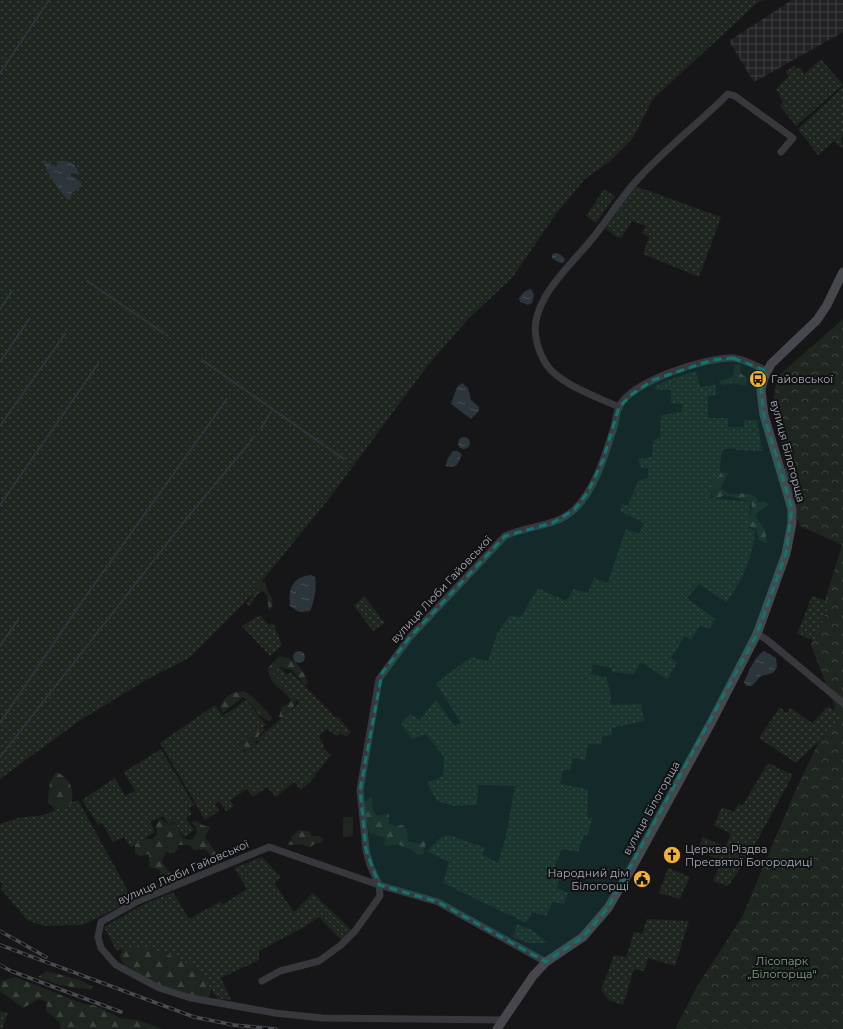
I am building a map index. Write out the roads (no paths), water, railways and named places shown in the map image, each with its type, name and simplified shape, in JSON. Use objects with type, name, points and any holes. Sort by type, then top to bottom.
[{"type":"street","points":[[767,371],[745,361],[733,358],[712,360],[652,380],[632,394],[618,407],[560,378],[552,372],[540,353],[536,336],[536,320],[547,296],[562,274],[595,235],[617,202],[642,174],[678,138],[704,118],[728,94],[735,96],[793,138],[781,152]]},
{"type":"street","name":"вулиця Білогорща","points":[[497,1029],[533,976],[546,962],[583,937],[608,908],[700,742],[757,634],[784,561],[792,523],[792,509],[764,415],[761,390],[767,371],[777,357],[802,336],[817,320],[827,305],[843,272]]},
{"type":"street","name":"вулиця Люби Гайовської","points":[[379,885],[370,865],[366,850],[360,790],[379,680],[410,637],[505,536],[514,532],[552,523],[574,510],[588,492],[603,460],[618,407]]},
{"type":"street","points":[[757,634],[766,639],[843,703]]},
{"type":"street","name":"вулиця Люби Гайовської","points":[[504,1020],[322,1018],[275,1013],[191,998],[159,988],[116,965],[101,948],[98,937],[101,922],[138,902],[269,847],[379,885],[438,902],[546,962]]},
{"type":"street","points":[[262,981],[280,971],[319,961],[341,945],[355,931],[380,896],[379,885]]},
{"type":"water","points":[[43,160],[56,167],[59,161],[67,161],[76,167],[79,174],[67,173],[81,182],[81,186],[72,193],[69,200],[53,181]]},
{"type":"water","points":[[555,253],[560,254],[565,259],[564,262],[560,263],[552,258],[552,255]]},
{"type":"water","points":[[531,289],[534,295],[532,303],[528,305],[520,302],[519,298],[526,291]]},
{"type":"water","points":[[462,383],[468,388],[471,400],[479,407],[479,411],[471,419],[451,404],[457,387]]},
{"type":"water","points":[[466,437],[469,438],[469,448],[462,449],[459,448],[458,441],[459,438]]},
{"type":"water","points":[[453,451],[458,451],[462,455],[457,465],[453,467],[446,466],[447,460]]},
{"type":"water","points":[[311,575],[315,577],[316,585],[311,608],[310,611],[299,612],[290,606],[291,589],[295,581],[299,578]]},
{"type":"water","points":[[299,651],[303,653],[305,657],[303,661],[299,663],[295,661],[293,657],[295,653]]},
{"type":"water","points":[[764,651],[776,658],[777,667],[773,673],[761,676],[752,686],[746,686],[744,682],[752,665],[757,657]]},
{"type":"waterway","points":[[0,73],[49,0]]},
{"type":"waterway","points":[[87,281],[168,336]]},
{"type":"waterway","points":[[0,309],[12,291]]},
{"type":"waterway","points":[[0,362],[30,318]]},
{"type":"waterway","points":[[0,426],[65,334]]},
{"type":"waterway","points":[[202,360],[344,459]]},
{"type":"waterway","points":[[0,505],[98,364]]},
{"type":"waterway","points":[[0,723],[81,603],[227,399]]},
{"type":"waterway","points":[[261,428],[271,412]]},
{"type":"waterway","points":[[0,757],[183,523],[254,437]]},
{"type":"waterway","points":[[786,469],[794,496]]},
{"type":"waterway","points":[[0,646],[18,620]]},
{"type":"railway","points":[[0,931],[46,957]]},
{"type":"railway","points":[[0,945],[194,1017],[234,1025],[276,1029]]},
{"type":"railway","points":[[0,965],[11,971],[121,1012]]},
{"type":"place","name":"Гайовської","points":[[758,379]]},
{"type":"place","name":"Церква Різдва Пресвятої Богородиці","points":[[672,855]]},
{"type":"place","name":"Народний дім Білогорщі","points":[[642,879]]},
{"type":"park label","name":"Лісопарк „Білогорща“","points":[[782,967]]}]
